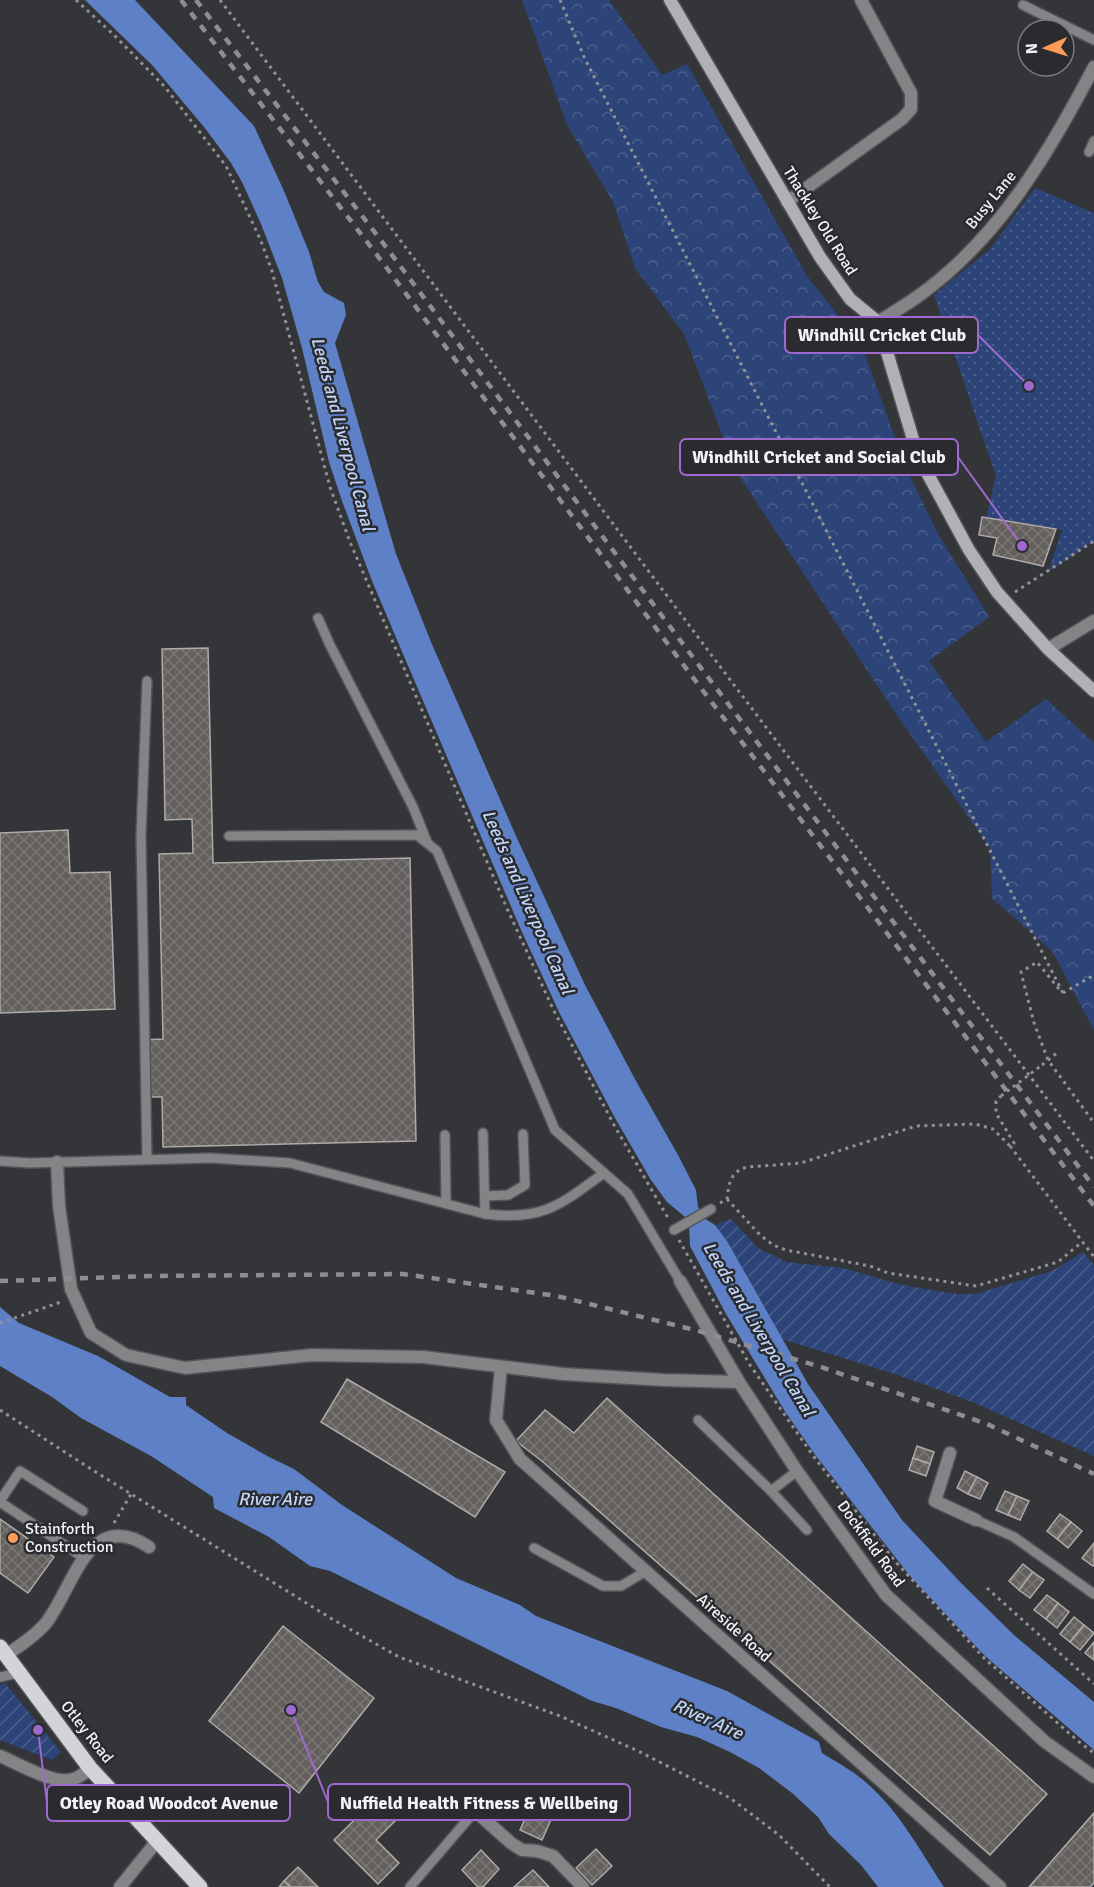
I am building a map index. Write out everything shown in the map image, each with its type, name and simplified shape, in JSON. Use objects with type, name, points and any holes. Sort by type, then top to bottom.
[{"type":"main road","name":"Otley Road","points":[[3,1651],[90,1768],[200,1887]]},
{"type":"street","name":"Thackley Old Road","points":[[670,0],[820,257],[850,299],[878,322]]},
{"type":"street","points":[[787,202],[902,119],[911,109],[911,93],[861,0]]},
{"type":"street","name":"Busy Lane","points":[[878,322],[917,297],[956,265],[995,224],[1035,171],[1090,88],[1094,67]]},
{"type":"street","points":[[878,322],[918,456],[969,550],[1004,600],[1048,649],[1094,691]]},
{"type":"street","points":[[1048,649],[1094,621]]},
{"type":"street","points":[[57,1162],[59,1206],[71,1289],[91,1333],[126,1355],[185,1368],[312,1355],[423,1357],[563,1374],[739,1382]]},
{"type":"street","name":"Dockfield Road","points":[[680,1281],[739,1382],[797,1470],[886,1595],[1044,1741],[1094,1777]]},
{"type":"street","name":"Aireside Road","points":[[501,1367],[496,1420],[520,1459],[1000,1887]]},
{"type":"street","points":[[950,1453],[935,1501],[976,1520]]},
{"type":"street","points":[[3,1651],[29,1639],[45,1623],[84,1558],[95,1545],[105,1538],[121,1535],[136,1538],[149,1547]]},
{"type":"street","points":[[0,1756],[53,1778],[69,1780],[82,1776],[90,1768]]},
{"type":"street","points":[[475,1811],[511,1844],[522,1850],[537,1851],[553,1856],[583,1887]]},
{"type":"street","points":[[120,1887],[157,1841]]},
{"type":"lane","points":[[1023,5],[1094,40]]},
{"type":"lane","points":[[1089,152],[1094,141]]},
{"type":"lane","points":[[318,618],[413,807],[428,844]]},
{"type":"lane","points":[[147,681],[141,836],[147,1158]]},
{"type":"lane","points":[[229,836],[417,835],[437,851],[555,1130],[628,1194],[680,1281]]},
{"type":"lane","points":[[483,1133],[485,1214]]},
{"type":"lane","points":[[485,1196],[508,1195],[525,1185],[523,1134]]},
{"type":"lane","points":[[445,1135],[446,1203]]},
{"type":"lane","points":[[0,1161],[30,1163],[210,1158],[290,1162],[485,1214],[508,1217],[541,1212],[569,1199],[604,1173]]},
{"type":"lane","points":[[674,1230],[711,1209]]},
{"type":"lane","points":[[698,1420],[771,1491],[807,1530]]},
{"type":"lane","points":[[771,1491],[797,1470]]},
{"type":"lane","points":[[83,1511],[20,1471],[0,1502],[84,1558]]},
{"type":"lane","points":[[976,1520],[1014,1537],[1094,1594]]},
{"type":"lane","points":[[534,1548],[603,1586],[621,1586],[646,1571]]},
{"type":"lane","points":[[0,1677],[19,1673]]},
{"type":"lane","points":[[411,1887],[475,1811]]},
{"type":"path","points":[[76,0],[165,87],[226,166],[261,241],[272,271],[330,487],[350,542],[496,884],[553,1009],[614,1125],[750,1365],[814,1457],[894,1560],[984,1658],[1094,1753]]},
{"type":"path","points":[[220,0],[725,674],[1094,1161]]},
{"type":"path","points":[[560,0],[585,59],[1063,993]]},
{"type":"path","points":[[1004,600],[1094,541]]},
{"type":"path","points":[[1063,993],[1037,962],[1021,972],[1034,1023],[1048,1060],[1094,1123]]},
{"type":"path","points":[[1063,993],[1094,975]]},
{"type":"path","points":[[1010,1146],[1014,1143],[996,1113],[996,1101],[1058,1053]]},
{"type":"path","points":[[711,1209],[727,1199],[733,1176],[748,1167],[801,1163],[916,1126],[975,1124],[993,1129],[1010,1146],[1094,1257]]},
{"type":"path","points":[[727,1199],[760,1235],[773,1245],[786,1250],[870,1266],[888,1273],[976,1286],[1058,1262],[1082,1242]]},
{"type":"path","points":[[0,1323],[75,1297]]},
{"type":"path","points":[[0,1410],[332,1619],[399,1657],[560,1716],[638,1751],[730,1798],[779,1835],[830,1887]]},
{"type":"path","points":[[105,1538],[131,1494]]},
{"type":"path","points":[[987,1588],[1094,1684]]},
{"type":"green space","points":[[522,0],[609,0],[662,75],[687,64],[807,276],[861,344],[907,470],[938,534],[989,617],[929,661],[986,742],[1046,699],[1094,743],[1094,1030],[1052,951],[992,898],[990,848],[894,711],[736,471],[684,334],[635,268],[613,202],[567,125]]},
{"type":"green space","points":[[1035,188],[1094,213],[1094,541],[1048,572],[1062,530],[986,518],[996,476],[934,295],[990,249]]},
{"type":"green space","points":[[731,1219],[758,1248],[787,1262],[843,1268],[902,1285],[956,1294],[975,1294],[1052,1271],[1083,1252],[1094,1265],[1094,1456],[972,1402],[898,1375],[782,1339],[727,1241],[715,1225]]},
{"type":"green space","points":[[5,1683],[61,1752],[52,1760],[0,1740],[0,1685]]},
{"type":"water","name":"Leeds and Liverpool Canal","points":[[85,0],[135,0],[254,126],[284,191],[309,252],[318,282],[324,292],[344,303],[346,315],[335,343],[396,554],[431,642],[516,836],[585,985],[696,1190],[698,1207],[704,1218],[715,1225],[727,1241],[808,1384],[902,1520],[1014,1635],[1094,1702],[1094,1750],[985,1656],[910,1576],[816,1456],[786,1413],[726,1314],[690,1246],[689,1225],[685,1217],[667,1202],[651,1180],[615,1118],[560,1014],[521,930],[372,581],[342,501],[329,462],[302,348],[282,278],[242,182],[204,127],[152,65]]},
{"type":"water","name":"River Aire","points":[[0,1307],[19,1323],[98,1356],[170,1397],[186,1397],[186,1405],[227,1433],[294,1469],[342,1505],[456,1578],[520,1605],[536,1616],[727,1691],[819,1742],[822,1753],[864,1780],[891,1808],[910,1833],[944,1887],[878,1887],[861,1865],[829,1834],[818,1817],[792,1793],[759,1768],[697,1737],[661,1727],[616,1708],[592,1701],[330,1571],[310,1566],[269,1537],[214,1508],[213,1497],[151,1456],[81,1418],[52,1397],[0,1366]]},
{"type":"building","points":[[982,517],[1056,529],[1043,566],[993,555],[997,538],[979,535]]},
{"type":"building","points":[[208,648],[213,863],[410,858],[416,1141],[163,1147],[162,1097],[142,1097],[141,1040],[163,1039],[159,854],[193,853],[192,819],[165,820],[162,649]]},
{"type":"building","points":[[68,830],[70,873],[110,872],[115,1009],[0,1013],[0,833]]},
{"type":"building","points":[[347,1379],[505,1472],[475,1517],[321,1422]]},
{"type":"building","points":[[607,1398],[1047,1794],[990,1855],[543,1462],[516,1441],[545,1410],[574,1433]]},
{"type":"building","points":[[917,1446],[934,1452],[930,1464],[913,1458]]},
{"type":"building","points":[[913,1458],[930,1464],[926,1476],[909,1470]]},
{"type":"building","points":[[965,1471],[977,1477],[968,1494],[957,1488]]},
{"type":"building","points":[[977,1477],[988,1483],[980,1499],[968,1494]]},
{"type":"building","points":[[1005,1491],[1017,1496],[1008,1515],[996,1510]]},
{"type":"building","points":[[1017,1496],[1029,1501],[1020,1520],[1008,1515]]},
{"type":"building","points":[[1060,1514],[1071,1522],[1057,1539],[1047,1531]]},
{"type":"building","name":"Stainforth Construction","points":[[0,1519],[54,1557],[28,1593],[0,1573]]},
{"type":"building","points":[[1071,1522],[1082,1531],[1068,1548],[1057,1539]]},
{"type":"building","points":[[1094,1543],[1094,1565],[1093,1566],[1082,1558]]},
{"type":"building","points":[[1023,1564],[1033,1572],[1019,1590],[1009,1581]]},
{"type":"building","points":[[1033,1572],[1044,1580],[1030,1598],[1019,1590]]},
{"type":"building","points":[[1047,1595],[1058,1603],[1046,1619],[1034,1610]]},
{"type":"building","points":[[1058,1603],[1069,1612],[1057,1628],[1046,1619]]},
{"type":"building","points":[[1074,1617],[1084,1625],[1070,1642],[1060,1634]]},
{"type":"building","points":[[1084,1625],[1094,1633],[1080,1650],[1070,1642]]},
{"type":"building","points":[[283,1626],[374,1698],[299,1793],[209,1721]]},
{"type":"building","points":[[1094,1642],[1094,1660],[1085,1653]]},
{"type":"building","points":[[390,1785],[410,1806],[376,1840],[399,1863],[378,1884],[334,1840]]},
{"type":"building","points":[[531,1806],[553,1815],[542,1840],[520,1830]]},
{"type":"building","points":[[1094,1813],[1094,1883],[1090,1887],[1029,1887]]},
{"type":"building","points":[[596,1849],[612,1866],[592,1885],[576,1868]]},
{"type":"building","points":[[481,1850],[499,1869],[483,1887],[478,1887],[462,1870]]},
{"type":"building","points":[[298,1867],[318,1887],[291,1887],[284,1881]]},
{"type":"building","points":[[533,1870],[549,1887],[514,1887]]},
{"type":"building","points":[[284,1881],[291,1887],[279,1887]]},
{"type":"railway","points":[[181,0],[374,251],[688,671],[1094,1206]]},
{"type":"railway","points":[[196,0],[383,243],[1094,1187]]},
{"type":"railway","points":[[0,1281],[148,1276],[403,1274],[557,1296],[695,1330],[818,1366],[987,1424],[1094,1474]]},
{"type":"place","name":"Windhill Cricket Club","points":[[1029,386]]},
{"type":"place","name":"Windhill Cricket and Social Club","points":[[1022,546]]},
{"type":"place","name":"Stainforth Construction","points":[[13,1538]]},
{"type":"place","name":"Nuffield Health Fitness & Wellbeing","points":[[291,1710]]},
{"type":"place","name":"Otley Road Woodcot Avenue","points":[[38,1730]]}]
